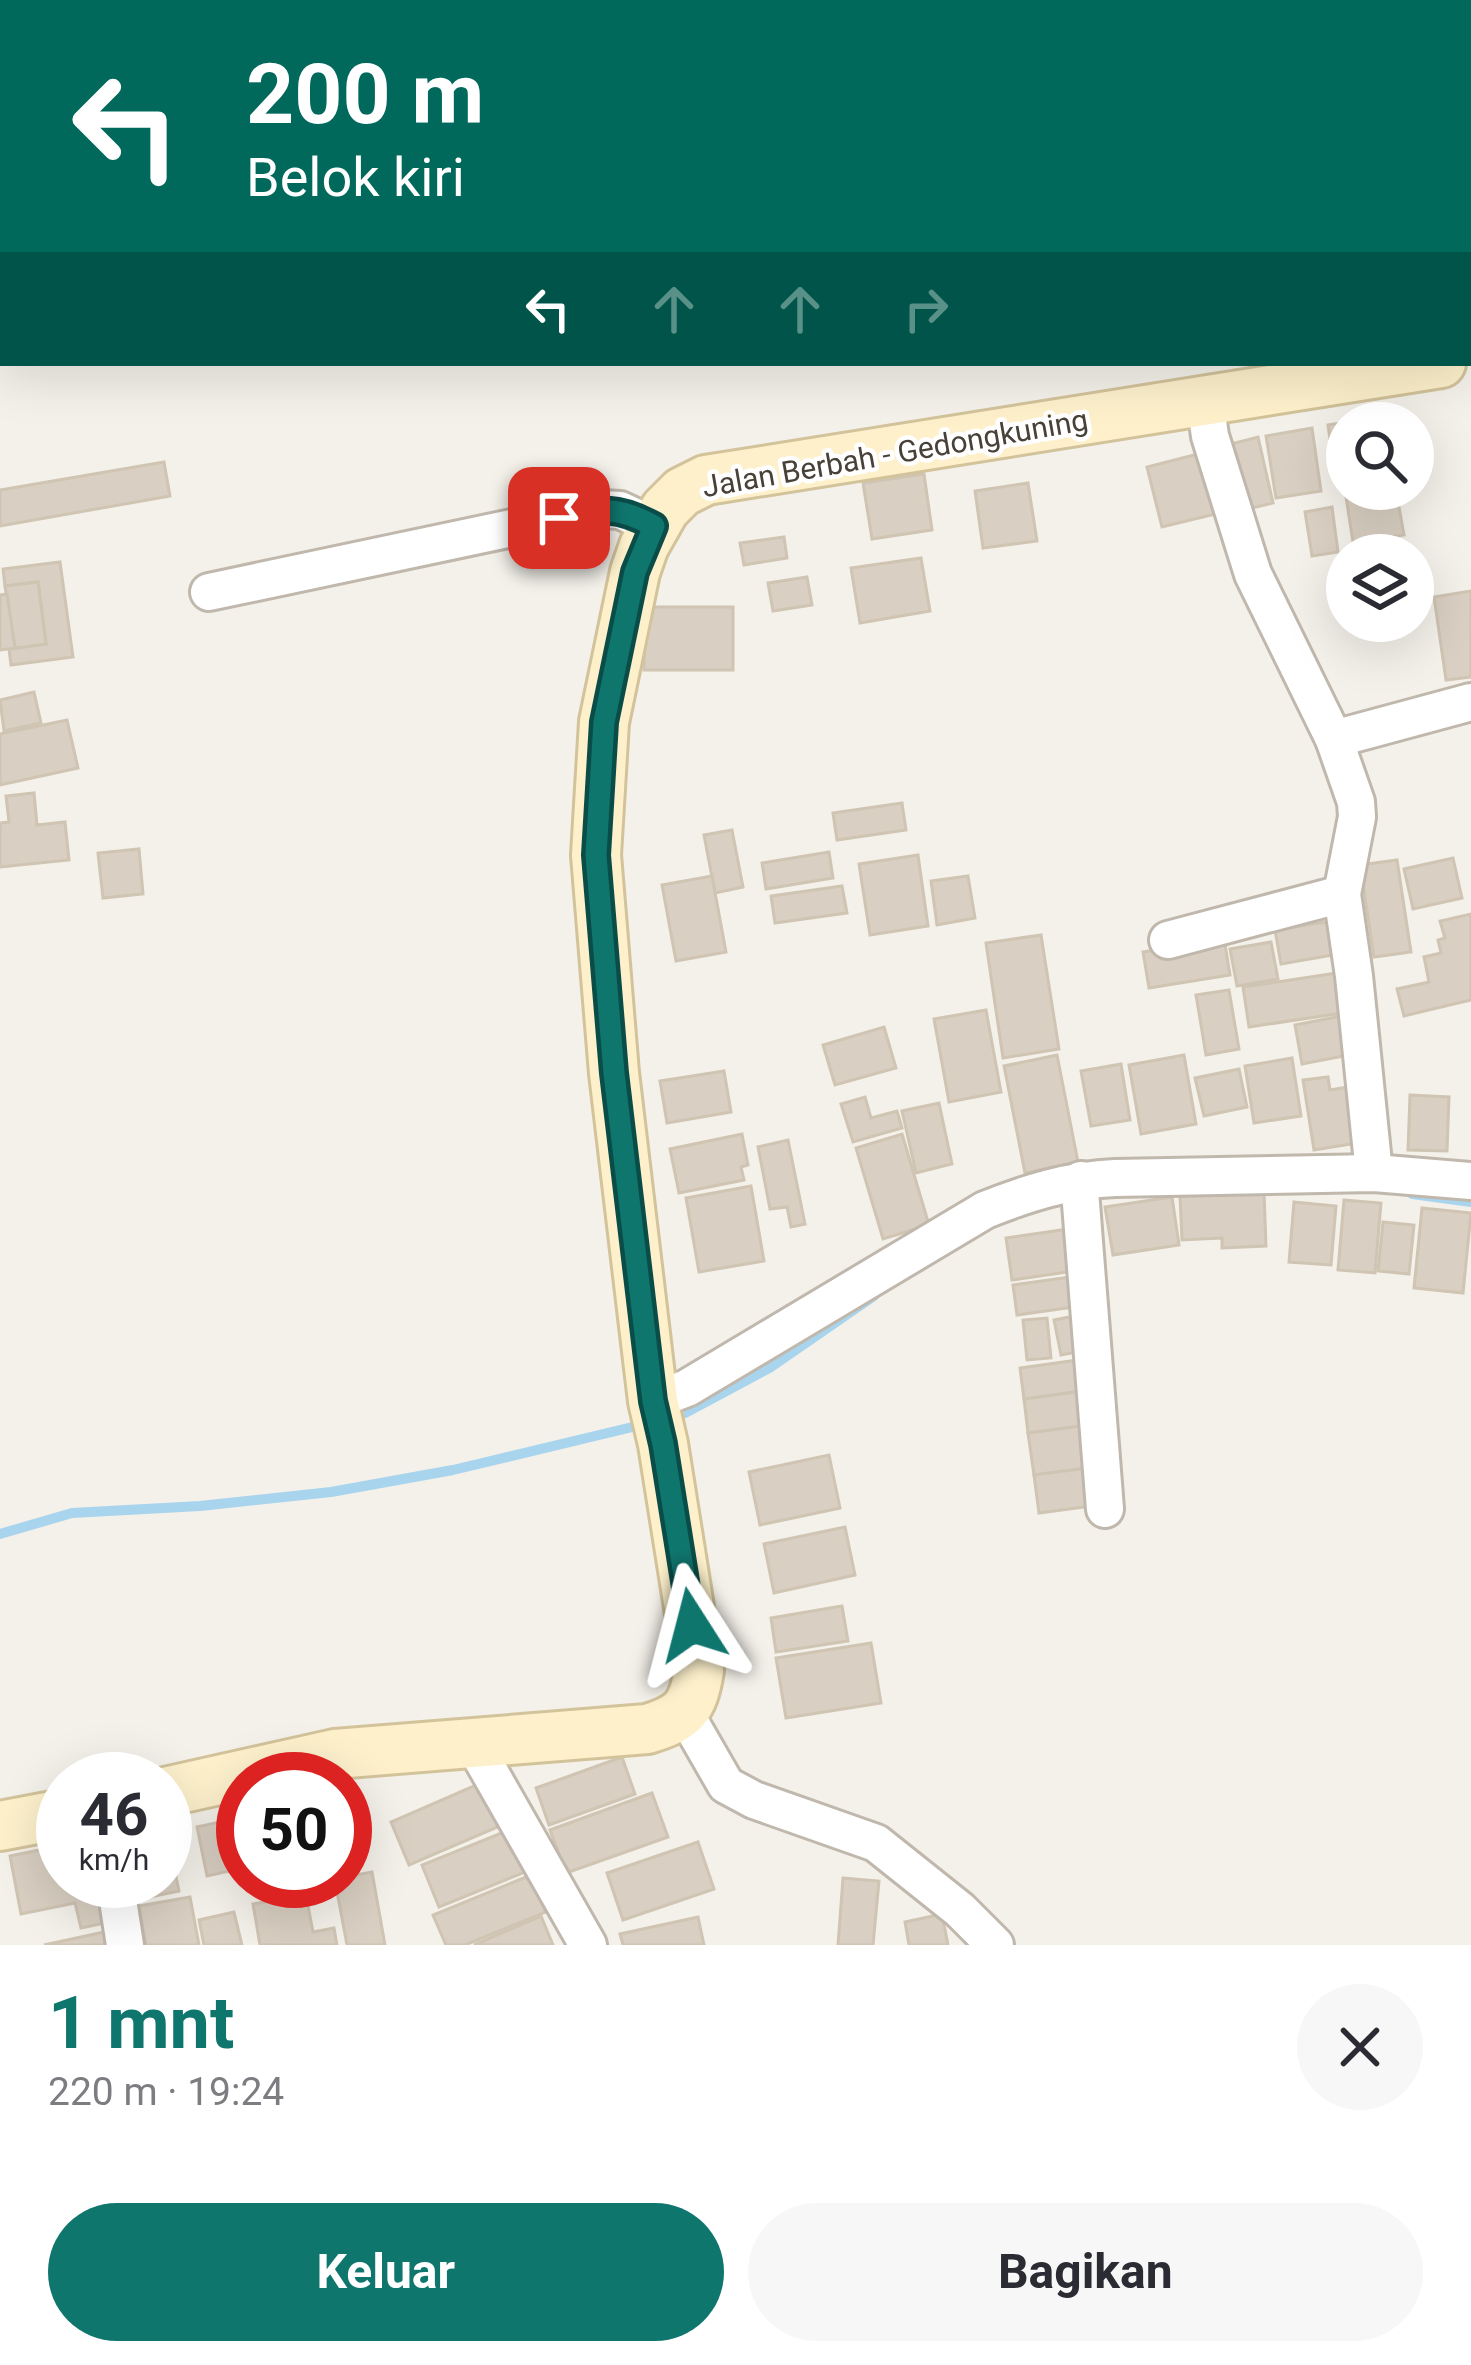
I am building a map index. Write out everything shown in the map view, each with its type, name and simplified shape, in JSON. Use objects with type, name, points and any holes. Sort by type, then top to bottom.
[{"type":"main road","name":"Jalan Berbah - Gedongkuning","points":[[684,1712],[695,1696],[699,1670],[657,1419],[614,1073],[596,855],[604,722],[635,572],[654,526],[682,492],[706,480],[1422,366]]},
{"type":"main road","points":[[192,1786],[335,1754],[623,1733],[669,1723],[684,1712]]},
{"type":"main road","points":[[0,1826],[36,1819]]},
{"type":"street","points":[[1205,400],[1210,436],[1253,574],[1334,739],[1356,802],[1342,894],[1374,1173]]},
{"type":"street","points":[[209,592],[602,508],[620,510],[654,526]]},
{"type":"street","points":[[1334,739],[1471,702]]},
{"type":"street","points":[[1168,940],[1342,894]]},
{"type":"street","points":[[657,1419],[687,1388],[985,1210],[1020,1196],[1374,1173],[1471,1181]]},
{"type":"street","points":[[1081,1194],[1105,1510]]},
{"type":"street","points":[[684,1712],[725,1785],[754,1800],[876,1843],[930,1884],[995,1945]]},
{"type":"street","points":[[472,1743],[588,1945]]},
{"type":"street","points":[[119,1908],[125,1945]]},
{"type":"building","points":[[1312,428],[1321,491],[1276,498],[1266,436]]},
{"type":"building","points":[[1258,437],[1273,503],[1239,511],[1223,446]]},
{"type":"building","points":[[1209,451],[1224,512],[1162,527],[1147,467]]},
{"type":"building","points":[[164,462],[170,496],[0,526],[0,490]]},
{"type":"building","points":[[924,474],[932,530],[872,539],[863,483]]},
{"type":"building","points":[[1028,483],[1037,541],[983,548],[975,491]]},
{"type":"building","points":[[1332,510],[1336,534],[1326,534],[1326,554],[1312,556],[1305,512]]},
{"type":"building","points":[[1348,510],[1400,510],[1404,534],[1352,534]]},
{"type":"building","points":[[784,537],[787,558],[744,565],[740,543]]},
{"type":"building","points":[[921,558],[930,611],[860,623],[851,568]]},
{"type":"building","points":[[60,562],[73,657],[11,665],[9,649],[46,644],[38,582],[5,586],[3,569]]},
{"type":"building","points":[[807,577],[812,605],[773,611],[768,583]]},
{"type":"building","points":[[38,582],[46,644],[15,648],[5,586]]},
{"type":"building","points":[[1471,591],[1471,677],[1446,680],[1434,597]]},
{"type":"building","points":[[7,594],[15,648],[0,650],[0,595]]},
{"type":"building","points":[[644,607],[733,607],[733,670],[644,670]]},
{"type":"building","points":[[34,692],[41,723],[4,731],[0,700]]},
{"type":"building","points":[[67,720],[78,768],[0,785],[0,734]]},
{"type":"building","points":[[34,793],[37,825],[65,822],[69,860],[0,867],[0,823],[9,822],[6,796]]},
{"type":"building","points":[[902,803],[906,830],[837,840],[833,813]]},
{"type":"building","points":[[732,830],[743,887],[715,893],[704,835]]},
{"type":"building","points":[[139,849],[143,894],[103,898],[98,853]]},
{"type":"building","points":[[829,852],[833,878],[766,889],[762,863]]},
{"type":"building","points":[[918,855],[928,926],[870,935],[859,864]]},
{"type":"building","points":[[1453,858],[1462,898],[1413,909],[1404,869]]},
{"type":"building","points":[[1397,860],[1411,952],[1374,957],[1360,865]]},
{"type":"building","points":[[712,876],[726,952],[676,961],[662,885]]},
{"type":"building","points":[[968,876],[975,918],[937,925],[931,881]]},
{"type":"building","points":[[842,886],[847,913],[775,923],[771,896]]},
{"type":"building","points":[[1471,914],[1471,1000],[1404,1016],[1397,989],[1429,982],[1424,957],[1441,953],[1438,940],[1445,938],[1440,921]]},
{"type":"building","points":[[1338,920],[1344,953],[1281,964],[1275,930]]},
{"type":"building","points":[[1041,935],[1059,1049],[1003,1058],[986,943]]},
{"type":"building","points":[[1224,938],[1230,975],[1149,988],[1143,952]]},
{"type":"building","points":[[1271,942],[1278,979],[1237,986],[1230,949]]},
{"type":"building","points":[[1337,973],[1343,1013],[1249,1027],[1243,987]]},
{"type":"building","points":[[1229,990],[1239,1049],[1206,1055],[1196,995]]},
{"type":"building","points":[[986,1010],[1001,1092],[949,1102],[934,1019]]},
{"type":"building","points":[[1351,1014],[1359,1053],[1302,1064],[1295,1025]]},
{"type":"building","points":[[884,1027],[896,1068],[835,1085],[823,1045]]},
{"type":"building","points":[[1057,1055],[1078,1162],[1025,1173],[1004,1066]]},
{"type":"building","points":[[1184,1055],[1196,1124],[1141,1134],[1129,1065]]},
{"type":"building","points":[[1292,1058],[1301,1116],[1254,1123],[1245,1066]]},
{"type":"building","points":[[1121,1064],[1130,1120],[1091,1126],[1081,1071]]},
{"type":"building","points":[[1239,1069],[1247,1107],[1204,1116],[1195,1078]]},
{"type":"building","points":[[724,1071],[731,1112],[667,1123],[660,1081]]},
{"type":"building","points":[[1328,1077],[1330,1090],[1354,1086],[1363,1142],[1314,1150],[1303,1080]]},
{"type":"building","points":[[1410,1095],[1449,1097],[1447,1151],[1408,1150]]},
{"type":"building","points":[[865,1097],[871,1118],[897,1111],[902,1128],[853,1142],[841,1104]]},
{"type":"building","points":[[939,1103],[952,1164],[916,1173],[902,1111]]},
{"type":"building","points":[[742,1134],[748,1165],[741,1167],[744,1180],[679,1193],[670,1149]]},
{"type":"building","points":[[902,1134],[929,1225],[883,1239],[856,1148]]},
{"type":"building","points":[[788,1140],[805,1224],[791,1227],[787,1207],[770,1209],[758,1147]]},
{"type":"building","points":[[751,1186],[764,1261],[699,1272],[686,1198]]},
{"type":"building","points":[[1264,1192],[1266,1246],[1222,1248],[1222,1238],[1182,1240],[1180,1196]]},
{"type":"building","points":[[1172,1197],[1179,1245],[1113,1255],[1105,1207]]},
{"type":"building","points":[[1344,1200],[1381,1203],[1375,1273],[1338,1270]]},
{"type":"building","points":[[1294,1202],[1336,1206],[1331,1265],[1289,1262]]},
{"type":"building","points":[[1422,1208],[1471,1213],[1463,1293],[1414,1288]]},
{"type":"building","points":[[1383,1222],[1414,1225],[1409,1274],[1378,1271]]},
{"type":"building","points":[[1075,1228],[1081,1270],[1012,1280],[1006,1238]]},
{"type":"building","points":[[1078,1276],[1081,1306],[1017,1315],[1013,1285]]},
{"type":"building","points":[[1079,1315],[1087,1350],[1061,1355],[1054,1320]]},
{"type":"building","points":[[1047,1318],[1051,1358],[1027,1360],[1023,1320]]},
{"type":"building","points":[[1085,1359],[1089,1390],[1024,1399],[1020,1368]]},
{"type":"building","points":[[1085,1391],[1089,1425],[1028,1433],[1024,1399]]},
{"type":"building","points":[[1089,1425],[1087,1468],[1034,1475],[1028,1433]]},
{"type":"building","points":[[829,1455],[840,1508],[760,1525],[749,1472]]},
{"type":"building","points":[[1087,1468],[1092,1506],[1039,1513],[1034,1475]]},
{"type":"building","points":[[845,1527],[855,1575],[774,1593],[764,1544]]},
{"type":"building","points":[[842,1606],[848,1641],[776,1652],[771,1618]]},
{"type":"building","points":[[871,1643],[881,1703],[786,1718],[776,1658]]},
{"type":"building","points":[[622,1757],[635,1794],[549,1825],[536,1788]]},
{"type":"building","points":[[490,1779],[509,1822],[409,1865],[391,1822]]},
{"type":"building","points":[[652,1793],[668,1837],[566,1873],[550,1830]]},
{"type":"building","points":[[216,1823],[216,1874],[207,1876],[197,1827]]},
{"type":"building","points":[[519,1826],[535,1868],[439,1907],[422,1865]]},
{"type":"building","points":[[698,1842],[714,1889],[623,1920],[607,1873]]},
{"type":"building","points":[[36,1851],[36,1908],[50,1908],[21,1914],[10,1856]]},
{"type":"building","points":[[372,1872],[385,1945],[347,1945],[340,1908],[372,1908]]},
{"type":"building","points":[[531,1875],[546,1912],[465,1945],[446,1945],[433,1915]]},
{"type":"building","points":[[843,1878],[879,1881],[873,1945],[838,1945]]},
{"type":"building","points":[[76,1908],[117,1908],[119,1920],[81,1928]]},
{"type":"building","points":[[139,1908],[192,1908],[199,1945],[146,1945]]},
{"type":"building","points":[[254,1908],[308,1908],[313,1932],[334,1928],[337,1945],[260,1945]]},
{"type":"building","points":[[234,1912],[242,1945],[204,1945],[199,1920]]},
{"type":"building","points":[[942,1914],[948,1945],[909,1945],[905,1922]]},
{"type":"building","points":[[541,1916],[553,1945],[474,1945]]},
{"type":"building","points":[[698,1917],[704,1945],[623,1945],[620,1934]]},
{"type":"building","points":[[113,1930],[116,1945],[44,1945]]},
{"type":"waterway","points":[[1412,1194],[1471,1202]]},
{"type":"waterway","points":[[669,1418],[771,1367],[874,1296]]},
{"type":"waterway","points":[[0,1534],[72,1513],[331,1492],[453,1470],[645,1424]]},
{"type":"route","points":[[559,518],[602,508],[620,510],[654,526],[635,572],[604,722],[596,855],[614,1073],[654,1413],[692,1625]]}]
